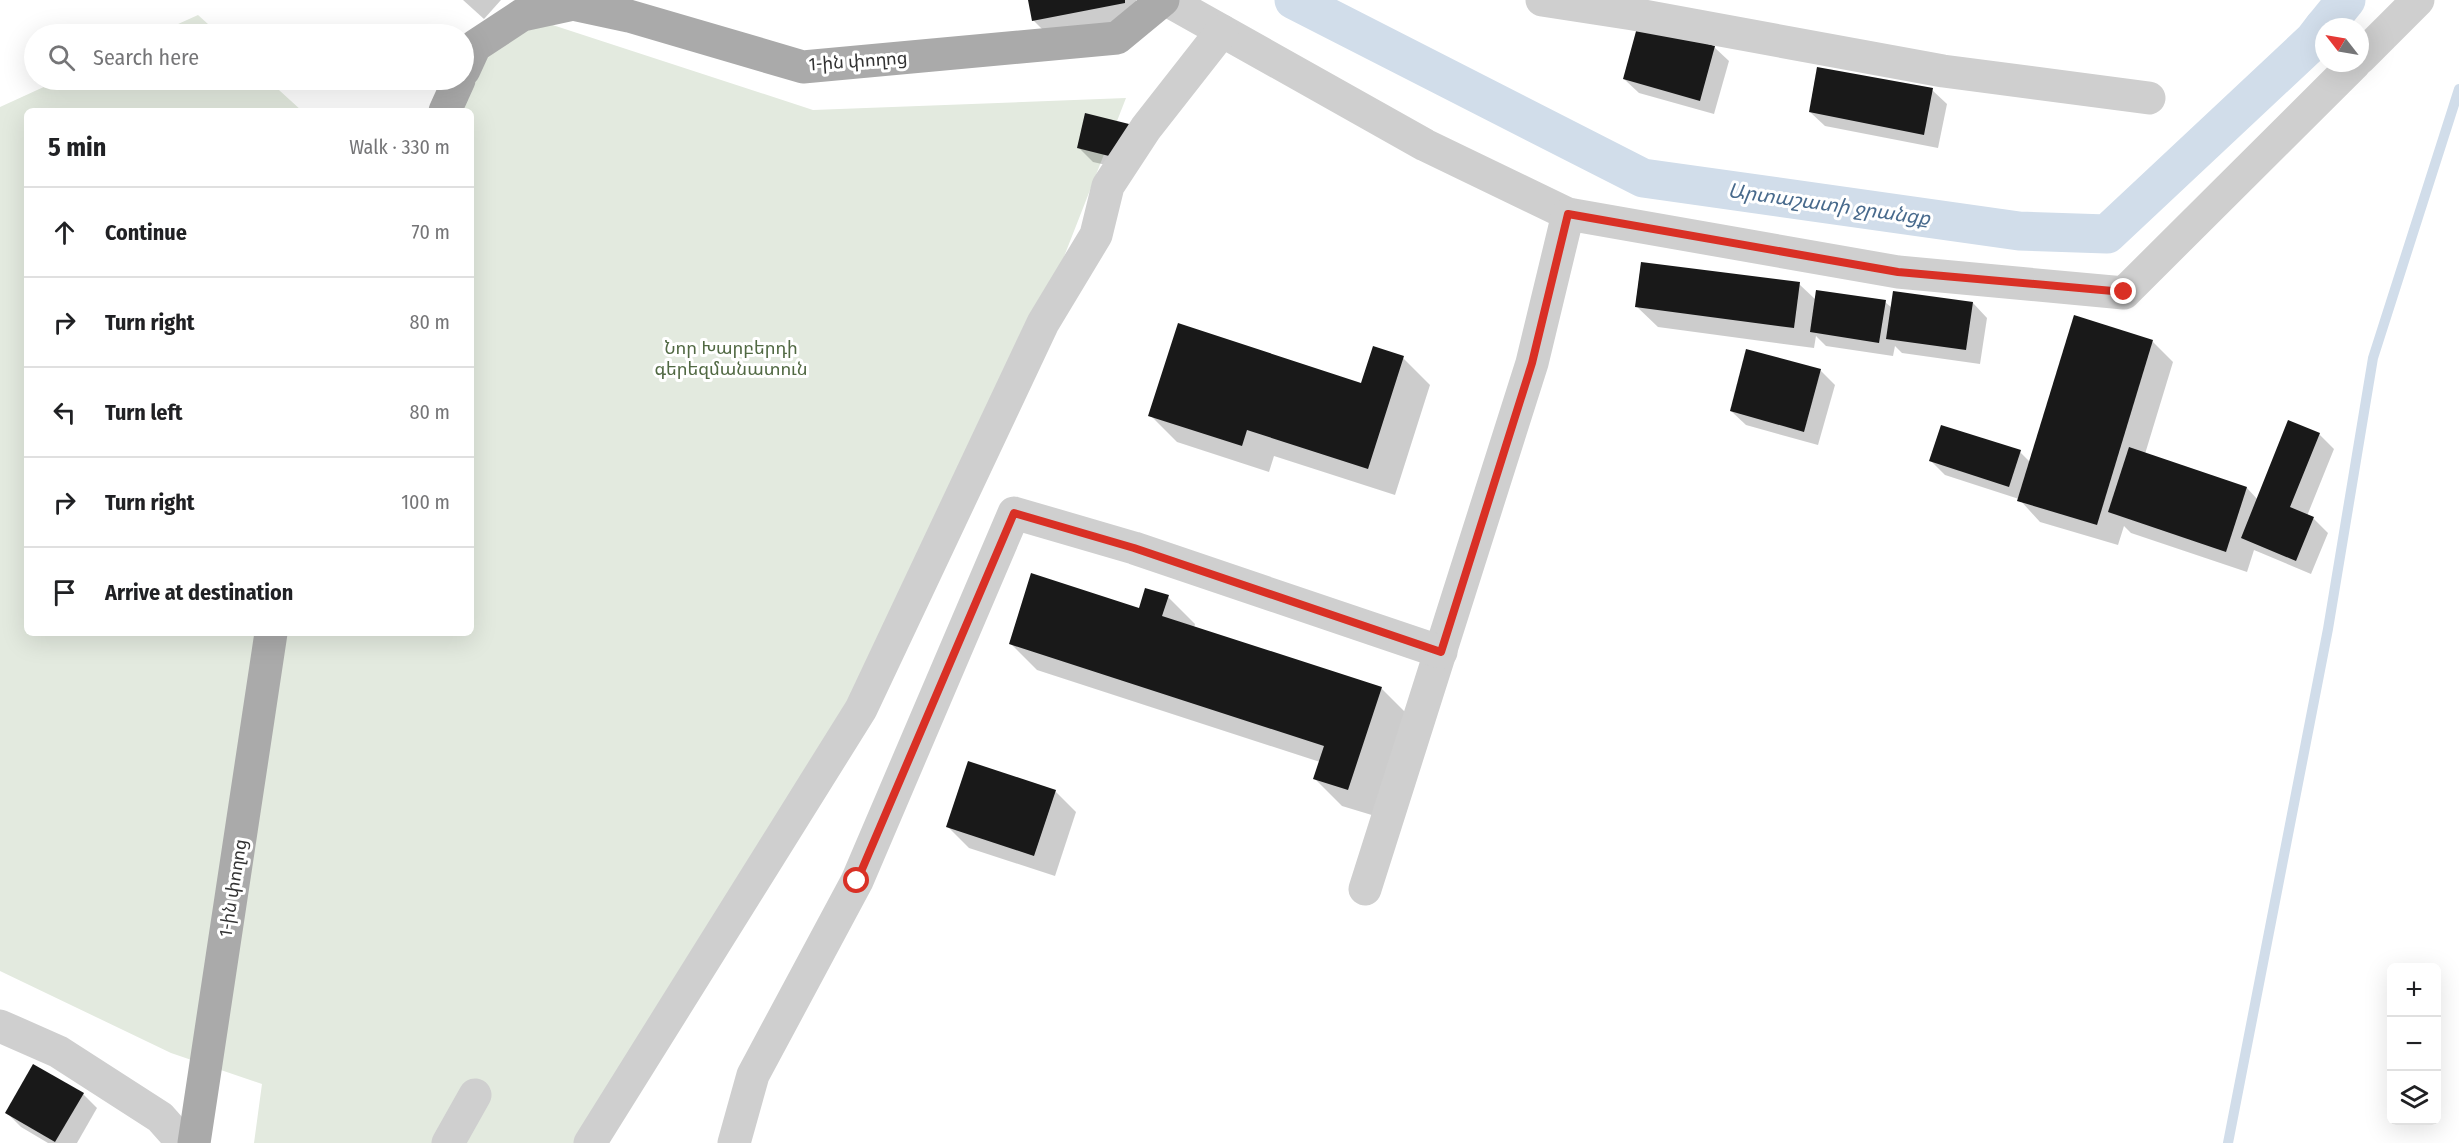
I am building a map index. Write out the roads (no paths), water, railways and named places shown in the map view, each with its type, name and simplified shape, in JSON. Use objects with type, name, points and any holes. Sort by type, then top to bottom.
[{"type":"main road","name":"1-ին փողոց","points":[[474,48],[522,15],[572,2],[629,16],[803,67],[1117,38],[1165,0]]},
{"type":"main road","points":[[446,108],[454,90]]},
{"type":"main road","name":"1-ին փողոց","points":[[195,1143],[271,636]]},
{"type":"street","points":[[1165,0],[1425,145],[1568,214],[1898,272],[2124,292],[2346,72]]},
{"type":"street","points":[[1542,0],[1633,14],[1943,71],[2149,98]]},
{"type":"street","points":[[2369,49],[2418,0]]},
{"type":"street","points":[[590,1143],[861,709],[1043,323],[1096,235],[1108,186],[1146,128],[1221,31]]},
{"type":"street","points":[[1365,888],[1532,363],[1568,214]]},
{"type":"street","points":[[734,1143],[753,1075],[857,881],[1014,513],[1134,548],[1441,652]]},
{"type":"street","points":[[0,1026],[60,1052],[154,1130],[183,1143]]},
{"type":"street","points":[[448,1143],[475,1095]]},
{"type":"waterway","name":"Արտաշատի ջրանցք","points":[[1294,0],[1643,178],[2019,231],[2107,234],[2315,39]]},
{"type":"waterway","name":"Արտաշատի ջրանցք","points":[[2331,18],[2346,0]]},
{"type":"waterway","points":[[2228,1143],[2328,629],[2373,358],[2459,89]]},
{"type":"park label","name":"Նոր Խարբերդի գերեզմանատուն","points":[[731,358]]}]
